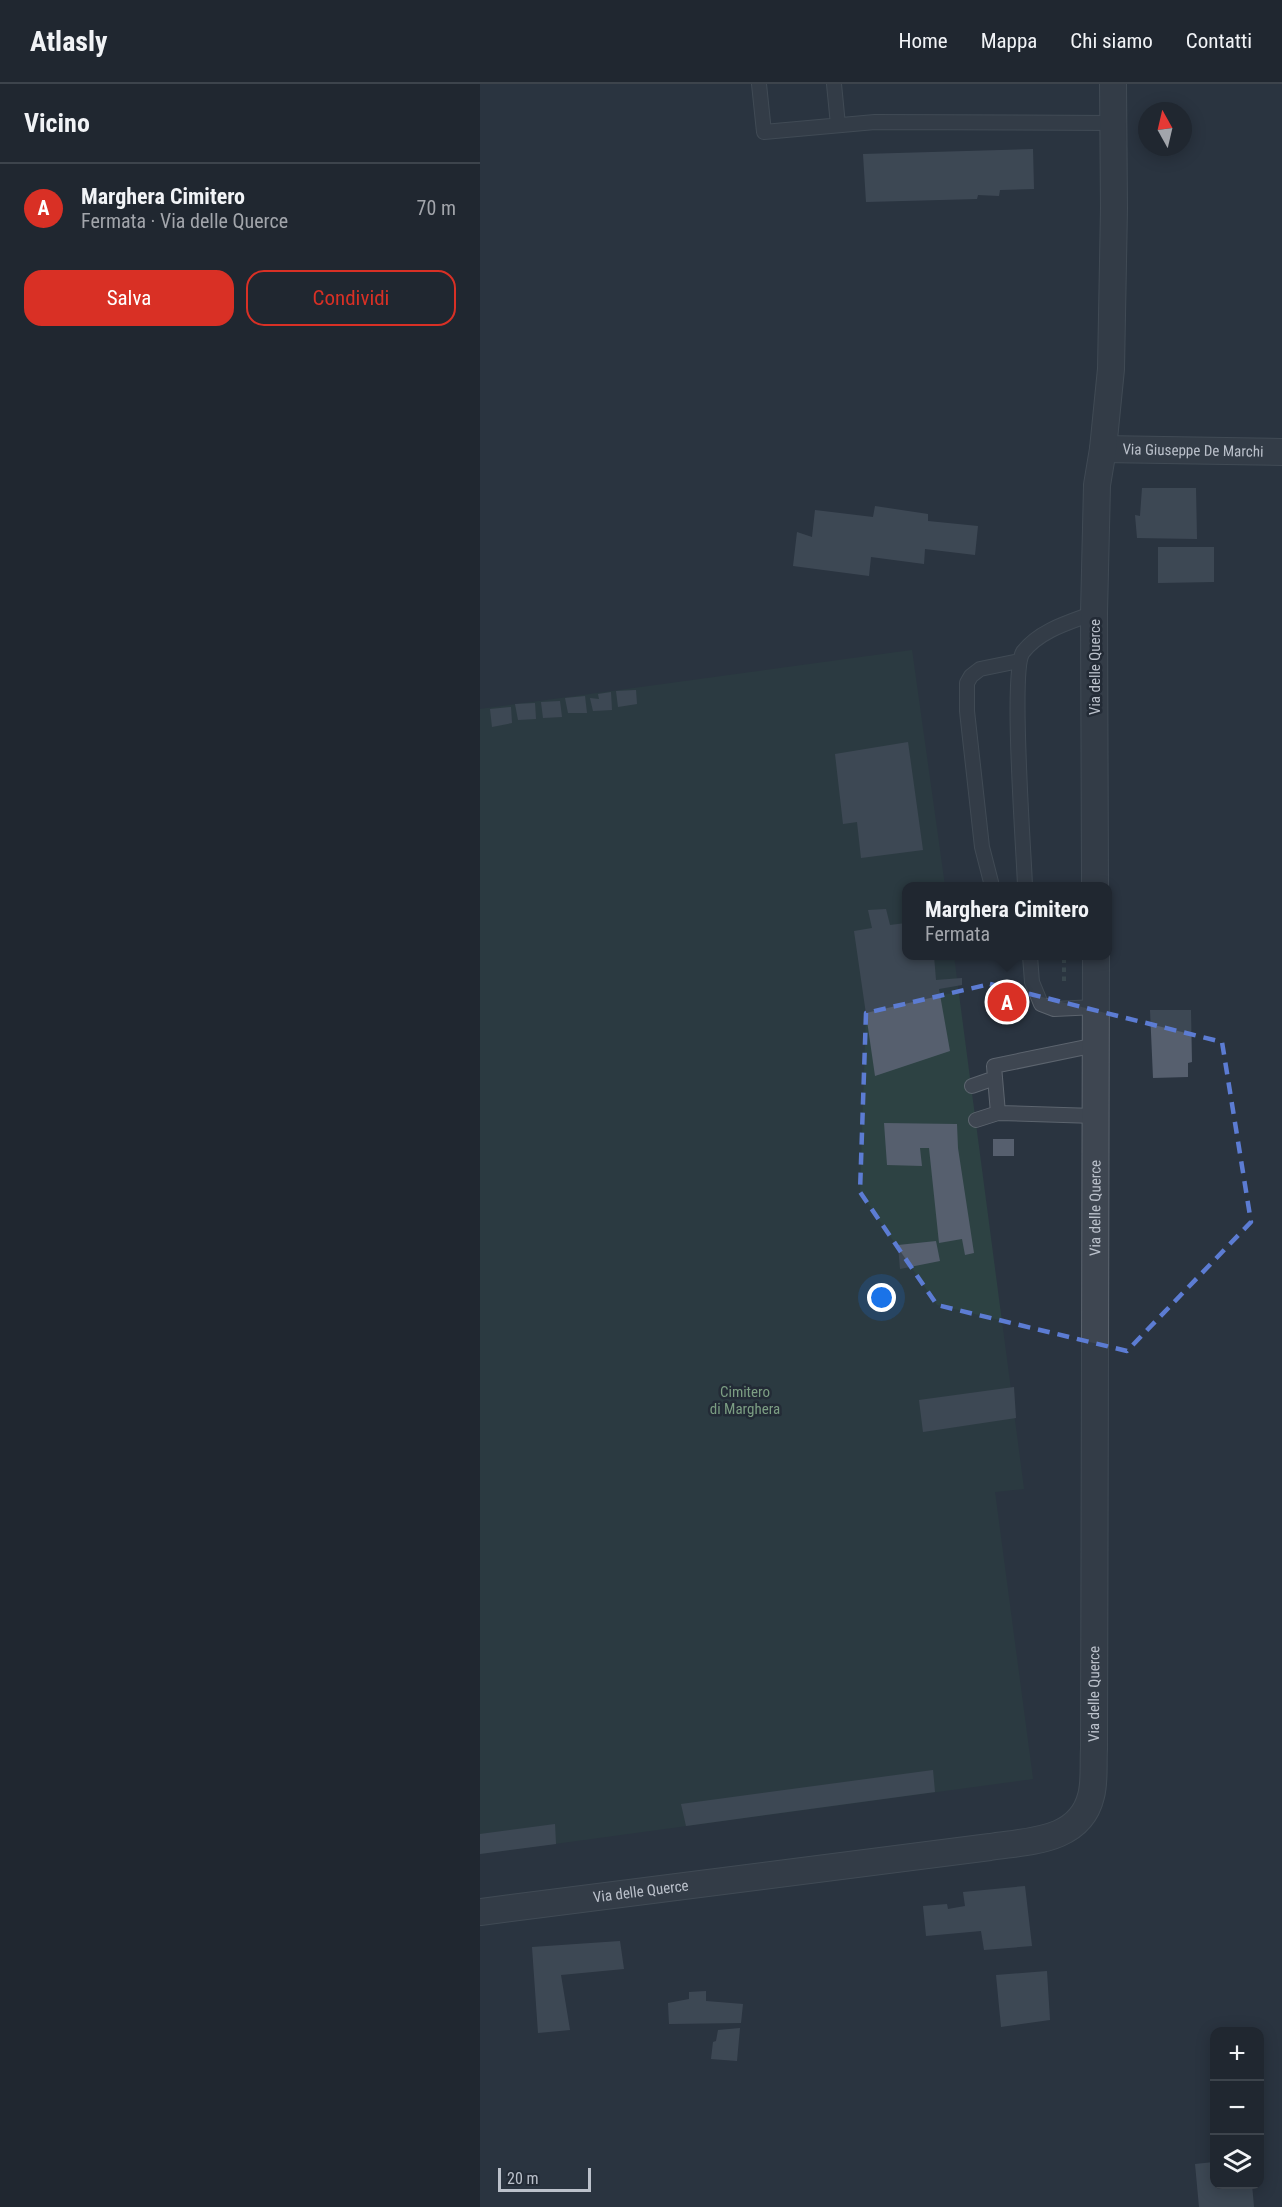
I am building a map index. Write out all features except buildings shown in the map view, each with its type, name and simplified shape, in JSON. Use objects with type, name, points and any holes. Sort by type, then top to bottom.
[{"type":"street","name":"Via delle Querce","points":[[1095,882],[1097,485],[1111,369],[1113,84]]},
{"type":"street","name":"Via Giuseppe De Marchi","points":[[1103,449],[1282,452]]},
{"type":"street","name":"Via delle Querce","points":[[480,1912],[1045,1839],[1055,1837],[1072,1827],[1088,1809],[1092,1794],[1094,1749],[1096,960]]},
{"type":"lane","points":[[759,84],[764,132],[875,122],[1113,123]]},
{"type":"lane","points":[[834,84],[838,125]]},
{"type":"lane","points":[[1025,882],[1017,698],[1019,661],[1023,652],[1045,633],[1095,613]]},
{"type":"lane","points":[[991,882],[982,847],[967,711],[967,683],[971,676],[980,669],[1019,661]]},
{"type":"lane","points":[[1030,960],[1032,982],[1041,1004],[1054,1009],[1096,1007]]},
{"type":"lane","points":[[998,1113],[994,1066],[1096,1045]]},
{"type":"lane","points":[[972,1086],[995,1078]]},
{"type":"lane","points":[[976,1120],[998,1113],[1095,1116]]},
{"type":"path","points":[[1064,960],[1064,981]]},
{"type":"highlighted area","points":[[990,984],[1222,1042],[1251,1222],[1127,1351],[937,1305],[860,1192],[866,1013]]},
{"type":"green space","name":"Cimitero di Marghera","points":[[912,650],[944,882],[902,882],[902,960],[955,960],[1024,1489],[995,1492],[1033,1779],[480,1854],[480,709]]},
{"type":"place","name":"Marghera Cimitero","points":[[1007,1002]]}]
